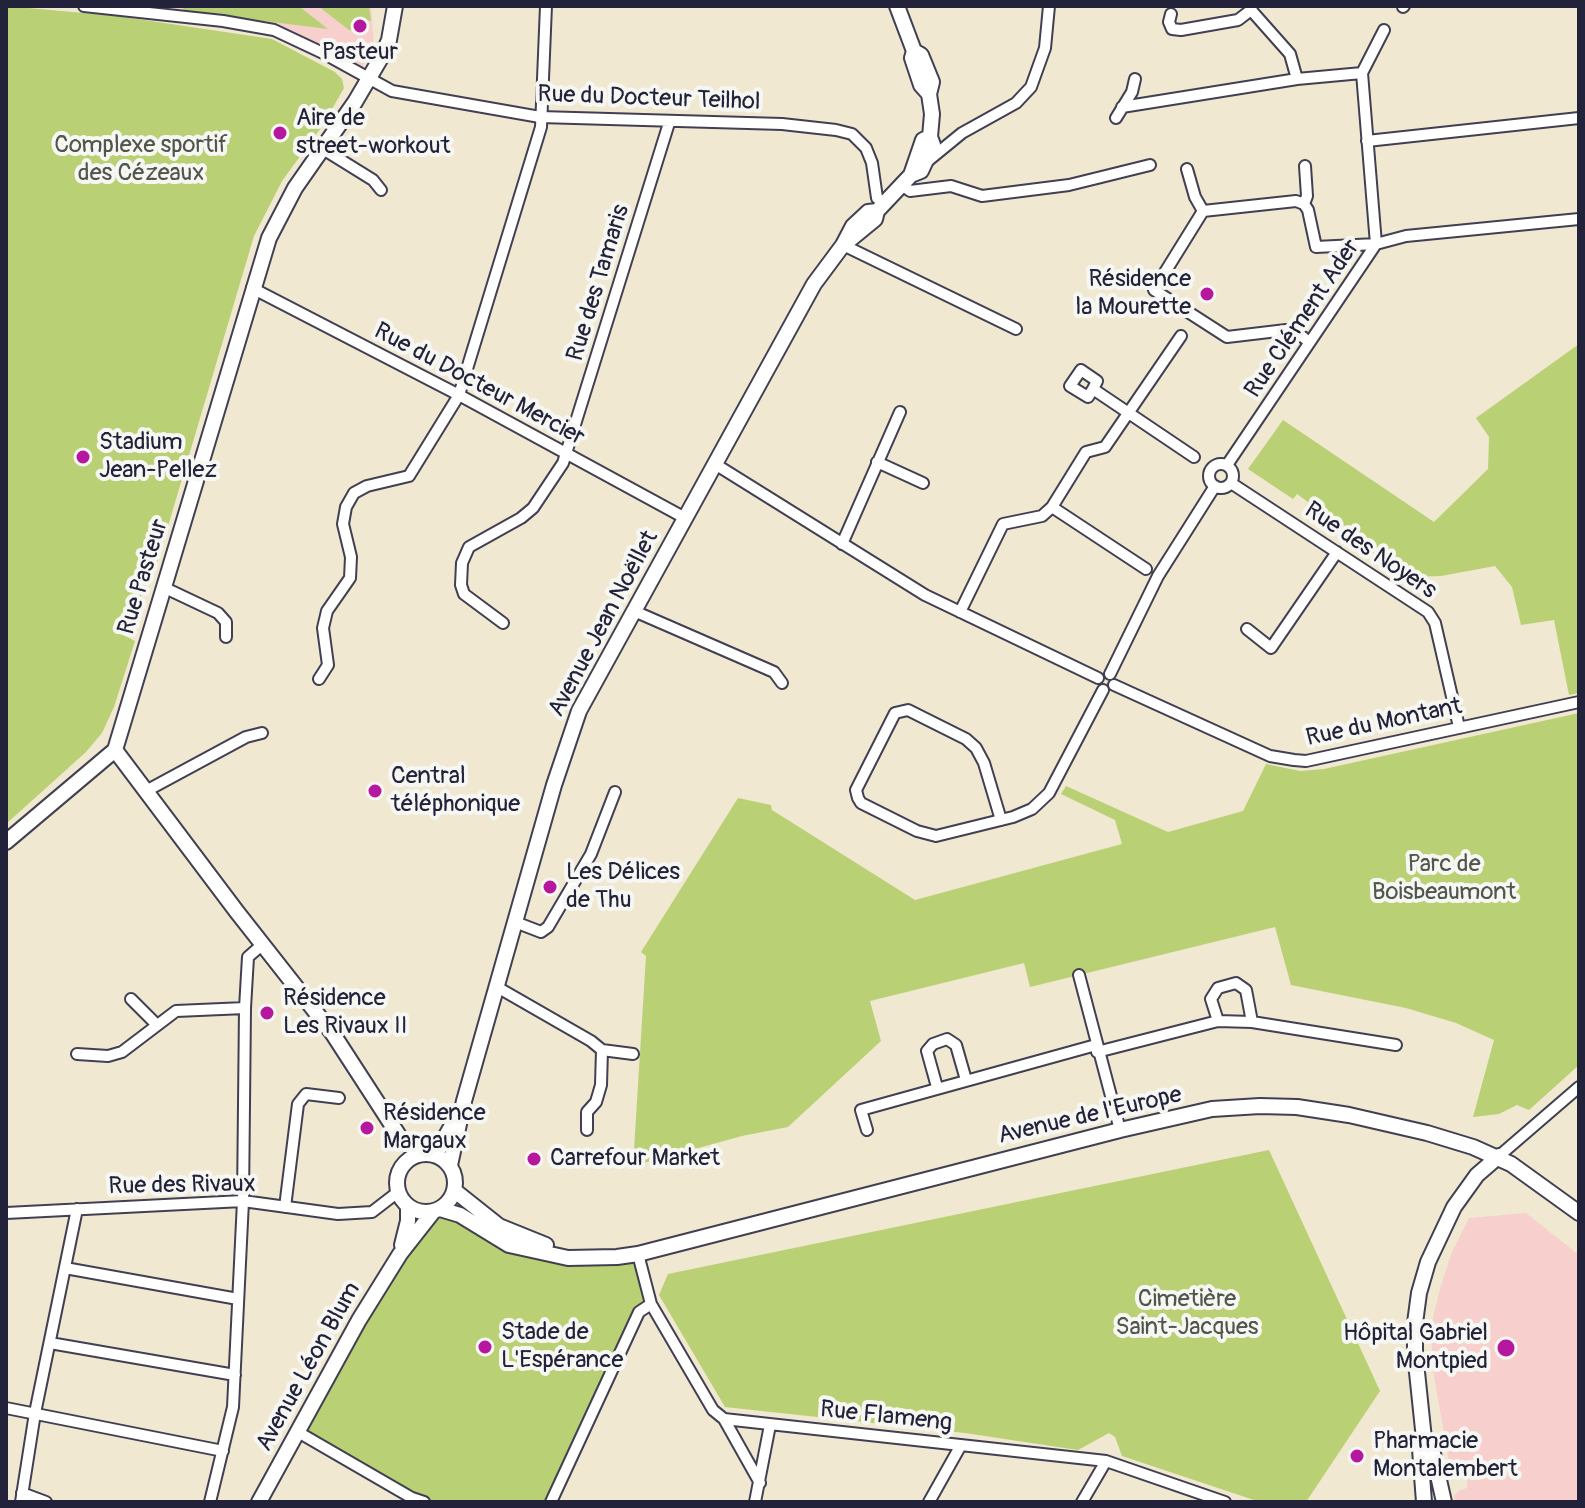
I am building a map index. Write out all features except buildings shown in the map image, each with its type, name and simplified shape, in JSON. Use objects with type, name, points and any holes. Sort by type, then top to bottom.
[{"type":"main road","name":"Rue Pasteur","points":[[115,750],[269,238],[285,205],[368,80],[389,40],[395,6]]},
{"type":"main road","name":"Avenue Jean Noëllet","points":[[450,1165],[464,1101],[554,785],[579,711],[814,284],[843,245],[875,219],[881,207],[906,180],[921,171],[933,145],[929,94],[921,85],[912,58],[914,51],[897,6]]},
{"type":"main road","name":"Avenue Jean Noëllet","points":[[906,180],[923,140],[930,137]]},
{"type":"main road","points":[[6,842],[115,750],[333,1034],[401,1139],[450,1165],[454,1173],[455,1191],[447,1205],[436,1211],[415,1211],[398,1192],[397,1183],[403,1165],[401,1139]]},
{"type":"main road","name":"Avenue Jean Noëllet","points":[[428,1155],[447,1138],[464,1101]]},
{"type":"main road","name":"Avenue de l'Europe","points":[[436,1211],[460,1215],[509,1245],[568,1258],[638,1254],[1120,1130],[1212,1109],[1260,1106],[1297,1107],[1402,1126],[1499,1156],[1579,1213]]},
{"type":"main road","points":[[403,1165],[428,1155]]},
{"type":"main road","points":[[1424,1502],[1420,1449],[1424,1439],[1415,1353],[1419,1293],[1428,1262],[1454,1207],[1477,1175],[1499,1156]]},
{"type":"main road","name":"Avenue de l'Europe","points":[[455,1191],[484,1216],[517,1235],[542,1245],[599,1257]]},
{"type":"main road","name":"Avenue Léon Blum","points":[[400,1254],[407,1231],[408,1206]]},
{"type":"main road","name":"Avenue Léon Blum","points":[[259,1502],[359,1320],[400,1254],[436,1211]]},
{"type":"main road","points":[[1424,1439],[1432,1449],[1444,1502]]},
{"type":"street","name":"Rue du Docteur Teilhol","points":[[84,6],[274,30],[392,91],[540,117],[782,124],[852,134],[866,148],[872,163],[881,207]]},
{"type":"street","points":[[319,679],[328,665],[323,628],[327,611],[350,578],[351,557],[343,524],[346,507],[354,493],[367,486],[409,476],[459,395],[541,127],[546,6]]},
{"type":"street","points":[[926,163],[954,138],[1016,103],[1031,87],[1045,48],[1049,6]]},
{"type":"street","points":[[1171,14],[1169,22],[1172,29],[1181,30],[1238,20],[1252,8],[1290,54],[1297,79]]},
{"type":"street","points":[[1305,166],[1307,196],[1304,204],[1316,247],[1376,244],[1362,73],[1384,30]]},
{"type":"street","points":[[1135,79],[1132,92],[1119,112],[1297,79],[1362,73]]},
{"type":"street","points":[[1367,141],[1579,118]]},
{"type":"street","name":"Rue des Tamaris","points":[[503,623],[464,594],[461,585],[462,563],[469,547],[533,508],[567,455],[669,123]]},
{"type":"street","points":[[930,137],[943,140],[954,138]]},
{"type":"street","points":[[323,149],[373,180],[381,190]]},
{"type":"street","points":[[906,180],[910,191],[951,186],[982,196],[1069,185],[1150,165]]},
{"type":"street","points":[[1187,169],[1195,197],[1203,211]]},
{"type":"street","points":[[1203,211],[1296,201],[1304,204]]},
{"type":"street","points":[[1203,211],[1154,290],[1227,337],[1286,330],[1298,333],[1309,342]]},
{"type":"street","name":"Rue Clément Ader","points":[[1227,465],[1376,244],[1406,236],[1579,219]]},
{"type":"street","points":[[843,245],[1016,329]]},
{"type":"street","name":"Rue du Docteur Mercier","points":[[252,288],[459,395],[685,518]]},
{"type":"street","points":[[960,612],[1003,524],[1042,516],[1052,507],[1086,452],[1105,447],[1181,336]]},
{"type":"street","points":[[1075,378],[1070,386],[1088,397],[1093,389],[1194,457]]},
{"type":"street","points":[[842,544],[900,412]]},
{"type":"street","points":[[877,462],[923,483]]},
{"type":"street","points":[[715,464],[905,584],[1098,678],[1098,686],[1109,683]]},
{"type":"street","points":[[1217,464],[1227,465],[1233,473],[1231,483],[1222,488],[1215,486],[1209,477],[1212,468],[1217,464]]},
{"type":"street","name":"Rue des Noyers","points":[[1231,483],[1432,616],[1459,727]]},
{"type":"street","points":[[1001,820],[984,763],[976,748],[966,739],[908,710],[895,713],[856,790],[861,803],[917,831],[936,836],[1001,820],[1032,809],[1049,793],[1109,683],[1158,576],[1215,486]]},
{"type":"street","points":[[1052,507],[1146,569]]},
{"type":"street","points":[[1247,629],[1271,648],[1337,552]]},
{"type":"street","points":[[163,587],[218,613],[226,622],[226,637]]},
{"type":"street","points":[[634,611],[774,672],[782,683]]},
{"type":"street","name":"Rue du Montant","points":[[1109,683],[1270,756],[1306,761],[1579,702]]},
{"type":"street","points":[[146,791],[246,737],[262,733]]},
{"type":"street","points":[[515,922],[541,932],[548,927],[591,854],[615,792]]},
{"type":"street","points":[[210,1502],[233,1407],[243,1201],[248,957],[263,944]]},
{"type":"street","points":[[1079,975],[1120,1130]]},
{"type":"street","points":[[1218,1021],[1211,999],[1218,988],[1236,983],[1246,990],[1252,1022]]},
{"type":"street","points":[[497,987],[602,1050],[633,1054]]},
{"type":"street","points":[[131,999],[157,1025]]},
{"type":"street","points":[[77,1054],[108,1056],[122,1052],[176,1011],[245,1008]]},
{"type":"street","points":[[867,1130],[861,1110],[937,1087],[1218,1021],[1252,1022],[1396,1045]]},
{"type":"street","points":[[937,1087],[927,1051],[933,1044],[947,1039],[956,1045],[966,1080]]},
{"type":"street","points":[[587,1130],[587,1112],[596,1102],[601,1085],[602,1050]]},
{"type":"street","points":[[1499,1156],[1579,1087]]},
{"type":"street","points":[[285,1207],[298,1104],[306,1094],[339,1098]]},
{"type":"street","name":"Rue des Rivaux","points":[[6,1213],[243,1201],[338,1214],[372,1212],[398,1192]]},
{"type":"street","points":[[46,1502],[22,1498],[35,1413],[77,1209]]},
{"type":"street","points":[[638,1254],[651,1304],[713,1410],[724,1419],[760,1483]]},
{"type":"street","points":[[65,1268],[238,1299]]},
{"type":"street","points":[[551,1502],[639,1312],[651,1304]]},
{"type":"street","points":[[50,1343],[235,1375]]},
{"type":"street","points":[[6,1408],[223,1451]]},
{"type":"street","name":"Rue Flameng","points":[[724,1419],[1106,1461],[1225,1502]]},
{"type":"street","points":[[755,1502],[770,1425]]},
{"type":"street","points":[[298,1432],[424,1502]]},
{"type":"street","points":[[929,1502],[961,1445]]},
{"type":"street","points":[[1082,1502],[1106,1461]]},
{"type":"shaded area","points":[[84,6],[371,6],[374,45],[359,74],[274,30]]},
{"type":"shaded area","name":"Hôpital Gabriel Montpied","points":[[1526,1213],[1579,1255],[1579,1502],[1455,1502],[1454,1496],[1467,1488],[1467,1473],[1449,1462],[1433,1370],[1431,1326],[1441,1285],[1452,1252],[1469,1218]]},
{"type":"green space","name":"Complexe sportif des Cézeaux","points":[[6,6],[117,16],[272,39],[335,72],[342,79],[344,88],[323,125],[282,181],[254,236],[158,560],[123,635],[135,641],[114,707],[102,733],[86,752],[6,824]]},
{"type":"green space","points":[[183,6],[300,7],[328,29],[184,11]]},
{"type":"green space","points":[[318,6],[369,6],[371,21],[355,19],[354,30],[349,30]]},
{"type":"green space","points":[[1579,344],[1579,693],[1569,695],[1554,620],[1521,625],[1512,587],[1495,566],[1441,576],[1408,577],[1305,507],[1308,502],[1297,494],[1293,499],[1248,469],[1283,420],[1434,522],[1488,469],[1489,437],[1476,418]]},
{"type":"green space","name":"Parc de Boisbeaumont","points":[[1579,713],[1579,1065],[1529,1110],[1517,1105],[1499,1114],[1473,1117],[1494,1040],[1456,1023],[1406,1008],[1291,985],[1275,927],[1030,987],[1024,963],[870,1001],[881,1041],[788,1127],[742,1136],[633,1166],[646,956],[641,952],[738,798],[771,805],[772,810],[915,900],[1122,844],[1115,820],[1061,794],[1066,786],[1168,832],[1243,811],[1266,764],[1300,771],[1324,769]]},
{"type":"green space","name":"Cimetière Saint-Jacques","points":[[1269,1150],[1380,1391],[1306,1502],[1260,1502],[1122,1456],[1115,1437],[1109,1433],[1078,1450],[965,1433],[725,1407],[659,1295],[668,1274]]},
{"type":"green space","name":"Stade de L'Espérance","points":[[440,1209],[528,1250],[638,1254],[651,1304],[639,1312],[551,1502],[424,1502],[298,1432],[400,1254]]},
{"type":"place","name":"Pasteur","points":[[360,26]]},
{"type":"place","name":"Aire de street-workout","points":[[280,133]]},
{"type":"place","name":"Résidence la Mourette","points":[[1207,294]]},
{"type":"place","name":"Stadium Jean-Pellez","points":[[83,457]]},
{"type":"place","name":"Central téléphonique","points":[[375,791]]},
{"type":"place","name":"Les Délices de Thu","points":[[550,887]]},
{"type":"place","name":"Résidence Les Rivaux II","points":[[267,1013]]},
{"type":"place","name":"Résidence Margaux","points":[[367,1128]]},
{"type":"place","name":"Carrefour Market","points":[[534,1159]]},
{"type":"place","name":"Stade de L'Espérance","points":[[485,1347]]},
{"type":"place","name":"Hôpital Gabriel Montpied","points":[[1506,1348]]},
{"type":"place","name":"Pharmacie Montalembert","points":[[1357,1456]]}]
